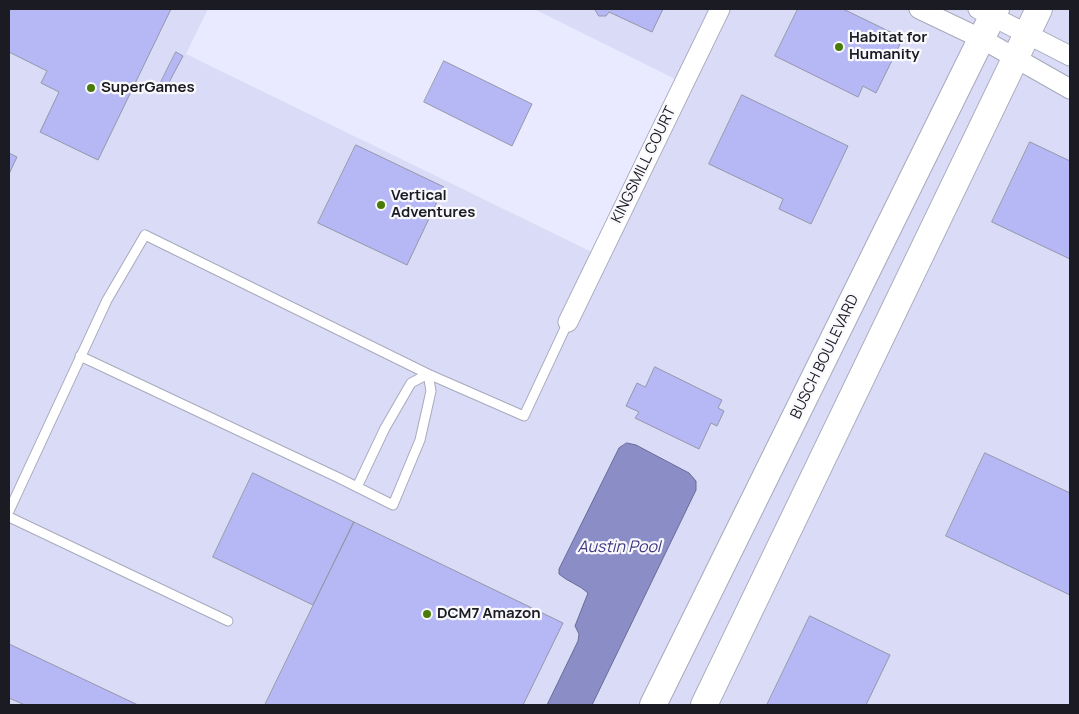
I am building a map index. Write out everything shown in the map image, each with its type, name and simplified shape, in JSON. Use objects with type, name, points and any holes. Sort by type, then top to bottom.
[{"type":"main road","points":[[704,705],[1039,9]]},
{"type":"main road","name":"BUSCH BOULEVARD","points":[[653,705],[982,39],[989,11]]},
{"type":"street","name":"KINGSMILL COURT","points":[[568,322],[720,9]]},
{"type":"street","points":[[919,9],[982,39],[1070,88]]},
{"type":"street","points":[[989,11],[1070,56]]},
{"type":"lane","points":[[9,511],[107,300],[145,235],[428,374],[524,416],[568,322]]},
{"type":"lane","points":[[80,356],[393,505],[420,440],[431,391],[428,374]]},
{"type":"lane","points":[[357,487],[385,428],[410,383],[428,374]]},
{"type":"lane","points":[[9,517],[228,621]]},
{"type":"shaded area","points":[[9,9],[208,9],[186,54],[600,256],[683,83],[534,9],[1070,9],[1070,705],[9,705]]},
{"type":"water","name":"Austin Pool","points":[[627,443],[636,445],[689,473],[696,481],[696,490],[592,705],[547,705],[578,641],[579,634],[575,626],[588,593],[559,574],[559,569],[619,448]]},
{"type":"building","name":"SuperGames","points":[[9,9],[171,9],[98,160],[40,132],[59,92],[41,83],[47,71],[9,52]]},
{"type":"building","points":[[595,9],[663,9],[652,32],[609,12],[606,16],[599,16]]},
{"type":"building","name":"Habitat for Humanity","points":[[798,9],[843,9],[903,38],[876,93],[863,86],[858,97],[775,56]]},
{"type":"building","points":[[176,52],[183,56],[166,88],[160,84]]},
{"type":"building","points":[[444,61],[532,104],[512,146],[424,102]]},
{"type":"building","points":[[742,95],[848,146],[811,224],[779,209],[783,199],[709,164]]},
{"type":"building","points":[[1030,142],[1070,161],[1070,259],[992,222]]},
{"type":"building","name":"Vertical Adventures","points":[[356,145],[444,187],[407,265],[318,223]]},
{"type":"building","points":[[9,153],[17,157],[9,174]]},
{"type":"building","points":[[655,367],[722,400],[718,408],[724,411],[717,426],[711,423],[699,449],[635,418],[639,412],[626,406],[637,383],[645,387]]},
{"type":"building","points":[[985,453],[1070,493],[1070,595],[946,536]]},
{"type":"building","points":[[253,473],[354,522],[313,605],[213,557]]},
{"type":"building","name":"DCM7 Amazon","points":[[354,522],[563,623],[523,705],[265,705]]},
{"type":"building","points":[[810,616],[890,655],[866,705],[767,705]]},
{"type":"building","points":[[9,644],[138,705],[25,705],[9,698]]},
{"type":"place","name":"Habitat for Humanity","points":[[839,47]]},
{"type":"place","name":"SuperGames","points":[[91,88]]},
{"type":"place","name":"Vertical Adventures","points":[[381,205]]},
{"type":"place","name":"DCM7 Amazon","points":[[427,614]]}]
